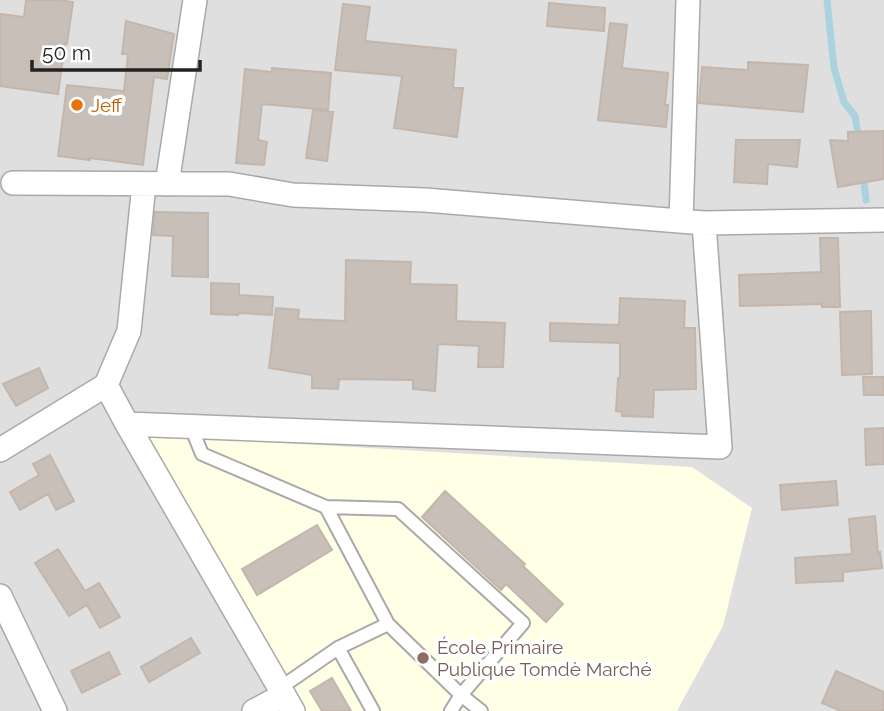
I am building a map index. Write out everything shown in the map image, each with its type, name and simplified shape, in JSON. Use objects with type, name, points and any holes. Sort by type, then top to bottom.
[{"type":"street","points":[[0,450],[106,385],[129,331],[155,184],[195,0]]},
{"type":"street","points":[[681,221],[688,0]]},
{"type":"street","points":[[13,183],[229,184],[293,195],[425,200],[704,223],[884,220]]},
{"type":"street","points":[[127,424],[720,447],[704,223]]},
{"type":"street","points":[[106,385],[286,698],[254,711]]},
{"type":"street","points":[[0,596],[55,711]]},
{"type":"lane","points":[[191,427],[202,454],[326,507],[398,509],[523,623],[461,695],[451,711]]},
{"type":"lane","points":[[326,507],[388,624],[481,711]]},
{"type":"lane","points":[[286,698],[338,648],[388,624]]},
{"type":"lane","points":[[338,648],[373,711]]},
{"type":"shaded area","points":[[0,0],[884,0],[884,711],[0,711]]},
{"type":"shaded area","points":[[148,435],[692,467],[752,508],[723,626],[677,711],[298,711]]},
{"type":"building","points":[[26,0],[73,2],[58,94],[0,86],[0,14],[24,17]]},
{"type":"building","points":[[549,3],[605,8],[604,31],[547,26]]},
{"type":"building","points":[[343,4],[370,7],[365,41],[456,50],[453,88],[463,88],[457,137],[394,128],[402,76],[335,70]]},
{"type":"building","points":[[126,21],[174,34],[167,79],[154,77],[143,165],[58,156],[67,85],[124,91],[128,54],[122,54]]},
{"type":"building","points":[[610,23],[627,25],[622,68],[668,73],[666,127],[598,120]]},
{"type":"building","points":[[748,62],[808,65],[803,112],[699,103],[702,67],[748,70]]},
{"type":"building","points":[[272,68],[331,73],[328,110],[262,104],[258,140],[267,142],[264,165],[236,163],[245,69],[272,72]]},
{"type":"building","points":[[313,110],[333,112],[327,161],[306,158]]},
{"type":"building","points":[[884,131],[884,179],[838,187],[830,140],[848,141],[848,132]]},
{"type":"building","points":[[736,140],[800,140],[797,167],[768,164],[767,184],[734,182]]},
{"type":"building","points":[[155,212],[208,213],[208,277],[172,276],[173,236],[153,235]]},
{"type":"building","points":[[820,238],[838,238],[840,307],[822,307],[822,304],[740,306],[739,275],[821,272]]},
{"type":"building","points":[[346,260],[411,262],[410,284],[457,285],[456,321],[505,323],[503,367],[478,367],[479,346],[438,344],[435,391],[413,389],[413,380],[339,379],[338,389],[312,388],[312,375],[269,368],[276,308],[299,310],[298,319],[345,321]]},
{"type":"building","points":[[211,283],[239,284],[239,295],[273,297],[272,315],[211,314]]},
{"type":"building","points":[[620,298],[685,301],[684,328],[695,328],[696,389],[654,390],[653,417],[622,416],[622,412],[616,411],[620,343],[550,341],[550,323],[619,325]]},
{"type":"building","points":[[871,311],[872,374],[842,375],[840,312]]},
{"type":"building","points":[[39,368],[48,388],[16,406],[3,384]]},
{"type":"building","points":[[863,377],[884,377],[884,395],[864,395]]},
{"type":"building","points":[[884,428],[884,464],[866,465],[865,429]]},
{"type":"building","points":[[50,455],[74,501],[56,510],[48,494],[20,510],[10,492],[39,475],[33,464]]},
{"type":"building","points":[[836,481],[838,505],[782,510],[780,485]]},
{"type":"building","points":[[445,491],[525,564],[523,566],[563,604],[546,622],[506,584],[501,590],[422,517]]},
{"type":"building","points":[[875,516],[882,568],[843,572],[843,581],[796,583],[795,558],[852,554],[849,519]]},
{"type":"building","points":[[317,525],[332,550],[257,595],[242,569]]},
{"type":"building","points":[[58,549],[85,591],[99,583],[120,617],[100,628],[87,605],[69,616],[35,563]]},
{"type":"building","points":[[191,638],[200,653],[149,682],[141,667]]},
{"type":"building","points":[[109,652],[120,674],[82,693],[71,671]]},
{"type":"building","points":[[836,671],[884,692],[884,711],[841,711],[822,703]]},
{"type":"building","points":[[332,678],[351,711],[322,711],[310,691]]},
{"type":"waterway","points":[[827,0],[834,68],[844,102],[855,116],[859,140]]},
{"type":"waterway","points":[[863,173],[866,200]]},
{"type":"place","name":"Jeff","points":[[77,105]]},
{"type":"place","name":"École Primaire Publique Tomdè Marché","points":[[423,658]]}]
